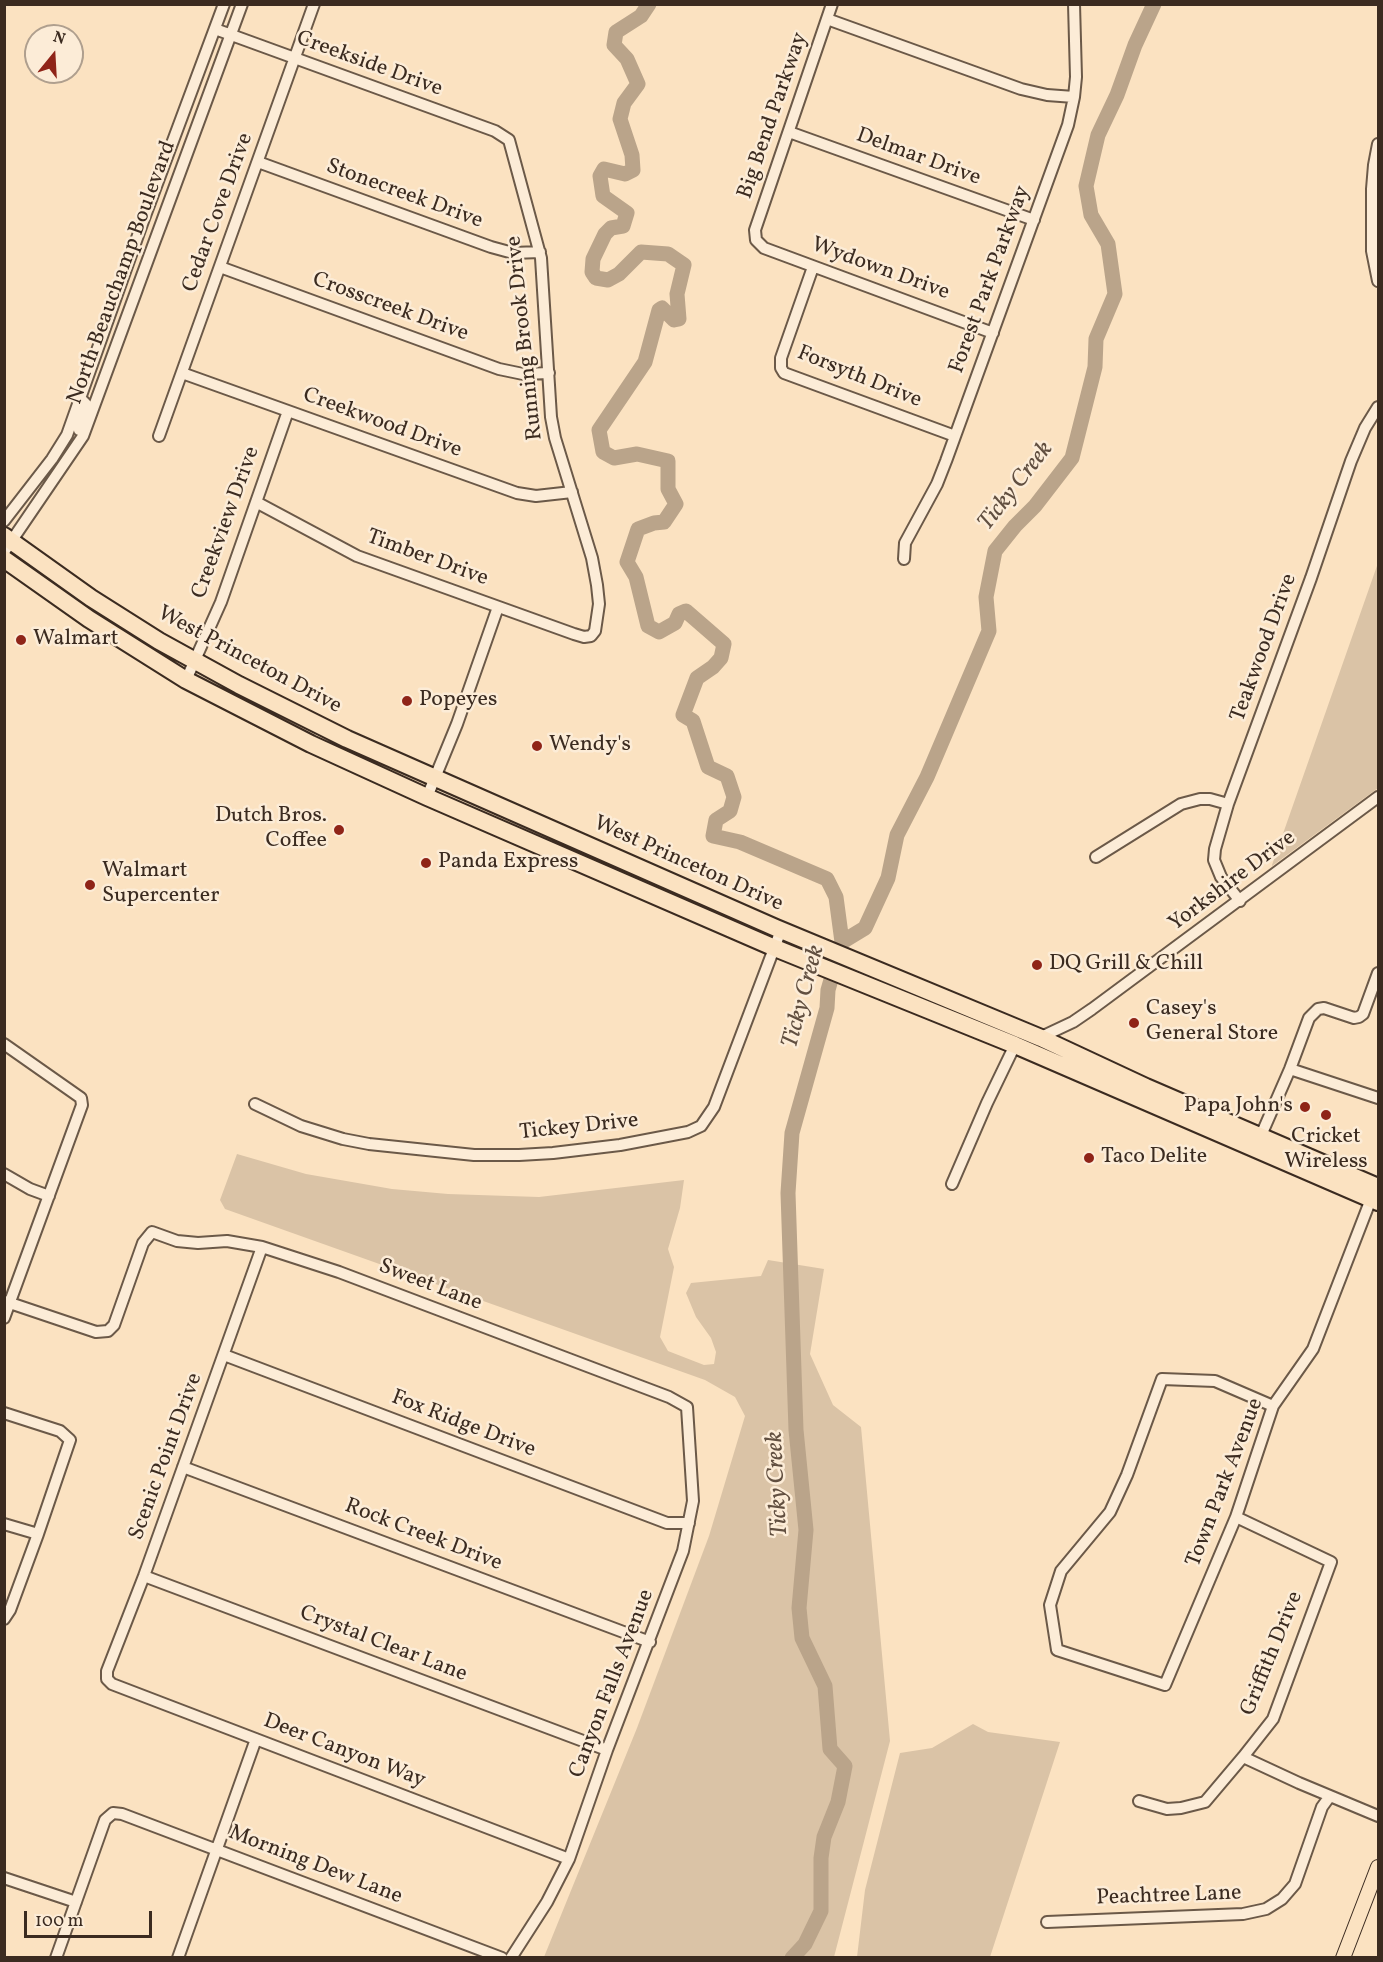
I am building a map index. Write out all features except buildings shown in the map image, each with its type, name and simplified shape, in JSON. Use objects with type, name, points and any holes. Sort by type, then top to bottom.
[{"type":"highway","name":"West Princeton Drive","points":[[7,543],[195,662],[347,739],[781,930],[1041,1038],[1257,1142],[1376,1196]]},
{"type":"highway","name":"West Princeton Drive","points":[[4,559],[89,619],[186,680],[311,744],[427,797],[855,982],[1257,1142]]},
{"type":"main road","points":[[1343,1958],[1378,1867]]},
{"type":"street","name":"North Beauchamp Boulevard","points":[[4,521],[61,447],[224,4]]},
{"type":"street","name":"North Beauchamp Boulevard","points":[[7,543],[83,436],[242,4]]},
{"type":"street","name":"Cedar Cove Drive","points":[[159,436],[314,4]]},
{"type":"street","name":"Big Bend Parkway","points":[[756,240],[755,230],[832,4]]},
{"type":"street","name":"Forest Park Parkway","points":[[904,560],[905,543],[937,484],[1068,125],[1076,76],[1074,4]]},
{"type":"street","points":[[827,20],[1021,89],[1047,95],[1074,97]]},
{"type":"street","name":"Creekside Drive","points":[[215,29],[503,134],[508,140]]},
{"type":"street","name":"Delmar Drive","points":[[789,132],[1034,220]]},
{"type":"street","name":"Running Brook Drive","points":[[508,140],[540,252],[551,417],[555,438],[592,558],[597,585],[597,621],[595,631],[591,636]]},
{"type":"street","points":[[1378,144],[1374,165],[1376,205],[1372,259],[1378,281]]},
{"type":"street","name":"Stonecreek Drive","points":[[258,162],[491,247],[513,253],[540,252]]},
{"type":"street","name":"Wydown Drive","points":[[756,240],[764,248],[993,333]]},
{"type":"street","name":"Crosscreek Drive","points":[[220,267],[500,369],[523,374],[549,373]]},
{"type":"street","name":"Forsyth Drive","points":[[813,267],[781,358],[781,368],[784,373],[956,435]]},
{"type":"street","name":"Creekwood Drive","points":[[182,373],[517,494],[536,496],[572,492]]},
{"type":"street","points":[[80,398],[86,404],[79,431],[83,436]]},
{"type":"street","name":"Teakwood Drive","points":[[1240,901],[1221,877],[1215,860],[1215,849],[1228,804],[1305,597],[1351,461],[1365,428],[1378,407]]},
{"type":"street","name":"Creekview Drive","points":[[186,680],[221,602],[288,411]]},
{"type":"street","name":"Timber Drive","points":[[256,502],[357,556],[574,634],[584,637],[591,636]]},
{"type":"street","points":[[427,797],[457,724],[498,607]]},
{"type":"street","name":"Yorkshire Drive","points":[[1015,1045],[1041,1038],[1073,1022],[1378,797]]},
{"type":"street","points":[[1096,857],[1181,804],[1210,799],[1228,804]]},
{"type":"street","name":"Tickey Drive","points":[[255,1104],[301,1126],[343,1139],[369,1144],[474,1155],[553,1154],[620,1145],[687,1132],[701,1126],[714,1107],[781,930]]},
{"type":"street","points":[[1257,1142],[1290,1069],[1308,1018],[1312,1013],[1324,1008],[1353,1018],[1364,1014],[1378,973]]},
{"type":"street","points":[[4,1044],[81,1098],[82,1105],[7,1302],[4,1318]]},
{"type":"street","points":[[952,1184],[1015,1045]]},
{"type":"street","points":[[1290,1069],[1378,1098]]},
{"type":"street","points":[[4,1174],[30,1189],[49,1196]]},
{"type":"street","name":"Town Park Avenue","points":[[1273,1406],[1215,1381],[1162,1379],[1127,1475],[1110,1512],[1061,1571],[1050,1605],[1057,1650],[1165,1685],[1236,1517],[1273,1406],[1313,1348],[1376,1196]]},
{"type":"street","name":"Sweet Lane","points":[[7,1302],[96,1332],[108,1331],[114,1325],[143,1243],[152,1232],[177,1241],[198,1243],[227,1241],[262,1247],[367,1282],[669,1396],[687,1407]]},
{"type":"street","name":"Scenic Point Drive","points":[[107,1678],[106,1671],[144,1576],[262,1247]]},
{"type":"street","name":"Fox Ridge Drive","points":[[224,1355],[667,1523],[689,1523]]},
{"type":"street","name":"Canyon Falls Avenue","points":[[511,1958],[547,1902],[569,1859],[683,1551],[693,1501],[687,1407]]},
{"type":"street","points":[[4,1413],[60,1431],[70,1440],[10,1610],[4,1619]]},
{"type":"street","name":"Rock Creek Drive","points":[[183,1467],[650,1642]]},
{"type":"street","name":"Griffith Drive","points":[[1139,1801],[1167,1809],[1205,1803],[1243,1757],[1273,1719],[1331,1562],[1236,1517]]},
{"type":"street","points":[[4,1524],[38,1534]]},
{"type":"street","name":"Crystal Clear Lane","points":[[144,1576],[608,1750]]},
{"type":"street","name":"Deer Canyon Way","points":[[107,1678],[111,1684],[569,1859]]},
{"type":"street","points":[[178,1958],[256,1739]]},
{"type":"street","points":[[1243,1757],[1378,1816]]},
{"type":"street","name":"Peachtree Lane","points":[[1047,1922],[1243,1914],[1266,1909],[1282,1899],[1295,1884],[1322,1807],[1330,1796]]},
{"type":"street","name":"Morning Dew Lane","points":[[76,1902],[105,1820],[113,1813],[218,1850],[502,1958]]},
{"type":"street","points":[[4,1878],[76,1902],[56,1958]]},
{"type":"shaded area","points":[[1378,563],[1378,788],[1272,866],[1272,865]]},
{"type":"shaded area","points":[[237,1154],[306,1174],[392,1189],[448,1194],[539,1197],[684,1180],[680,1208],[668,1249],[674,1267],[660,1337],[668,1351],[704,1365],[714,1364],[716,1352],[711,1338],[696,1317],[686,1293],[691,1283],[761,1276],[768,1260],[824,1269],[810,1354],[833,1405],[861,1427],[890,1741],[834,1957],[544,1957],[637,1728],[709,1536],[745,1416],[735,1397],[705,1380],[225,1209],[220,1200]]},
{"type":"shaded area","points":[[973,1724],[988,1732],[1060,1742],[990,1957],[857,1957],[865,1890],[900,1753],[932,1748]]},
{"type":"waterway","points":[[649,4],[641,16],[616,32],[614,45],[627,59],[638,84],[624,103],[620,119],[632,155],[633,170],[625,174],[604,169],[600,176],[603,196],[627,213],[623,226],[611,228],[605,234],[593,259],[592,272],[596,278],[608,280],[619,274],[641,252],[668,254],[684,265],[677,294],[679,319],[674,320],[662,308],[659,310],[645,362],[599,430],[603,452],[614,458],[637,454],[668,461],[668,489],[676,504],[664,522],[638,529],[627,562],[636,577],[648,626],[659,632],[675,623],[679,614],[686,611],[724,644],[721,658],[697,678],[683,715],[693,721],[708,767],[727,776],[734,797],[730,811],[716,820],[713,836],[740,842],[827,879],[836,897],[842,942],[828,990],[827,1008],[792,1133],[788,1193],[796,1430],[806,1530],[799,1608],[802,1638],[825,1686],[830,1749],[845,1766],[838,1802],[824,1837],[821,1858],[821,1911],[805,1944],[792,1958]]},
{"type":"waterway","name":"Ticky Creek","points":[[842,942],[865,928],[888,878],[897,835],[927,777],[989,631],[986,597],[995,551],[1035,506],[1072,458],[1095,367],[1096,339],[1115,294],[1108,244],[1091,215],[1086,186],[1098,135],[1154,4]]},
{"type":"place","name":"Walmart","points":[[21,640]]},
{"type":"place","name":"Popeyes","points":[[407,701]]},
{"type":"place","name":"Wendy's","points":[[537,746]]},
{"type":"place","name":"Dutch Bros. Coffee","points":[[339,830]]},
{"type":"place","name":"Panda Express","points":[[426,863]]},
{"type":"place","name":"Walmart Supercenter","points":[[90,885]]},
{"type":"place","name":"DQ Grill & Chill","points":[[1037,965]]},
{"type":"place","name":"Casey's General Store","points":[[1134,1023]]},
{"type":"place","name":"Papa John's","points":[[1305,1107]]},
{"type":"place","name":"Cricket Wireless","points":[[1326,1115]]},
{"type":"place","name":"Taco Delite","points":[[1089,1158]]}]
